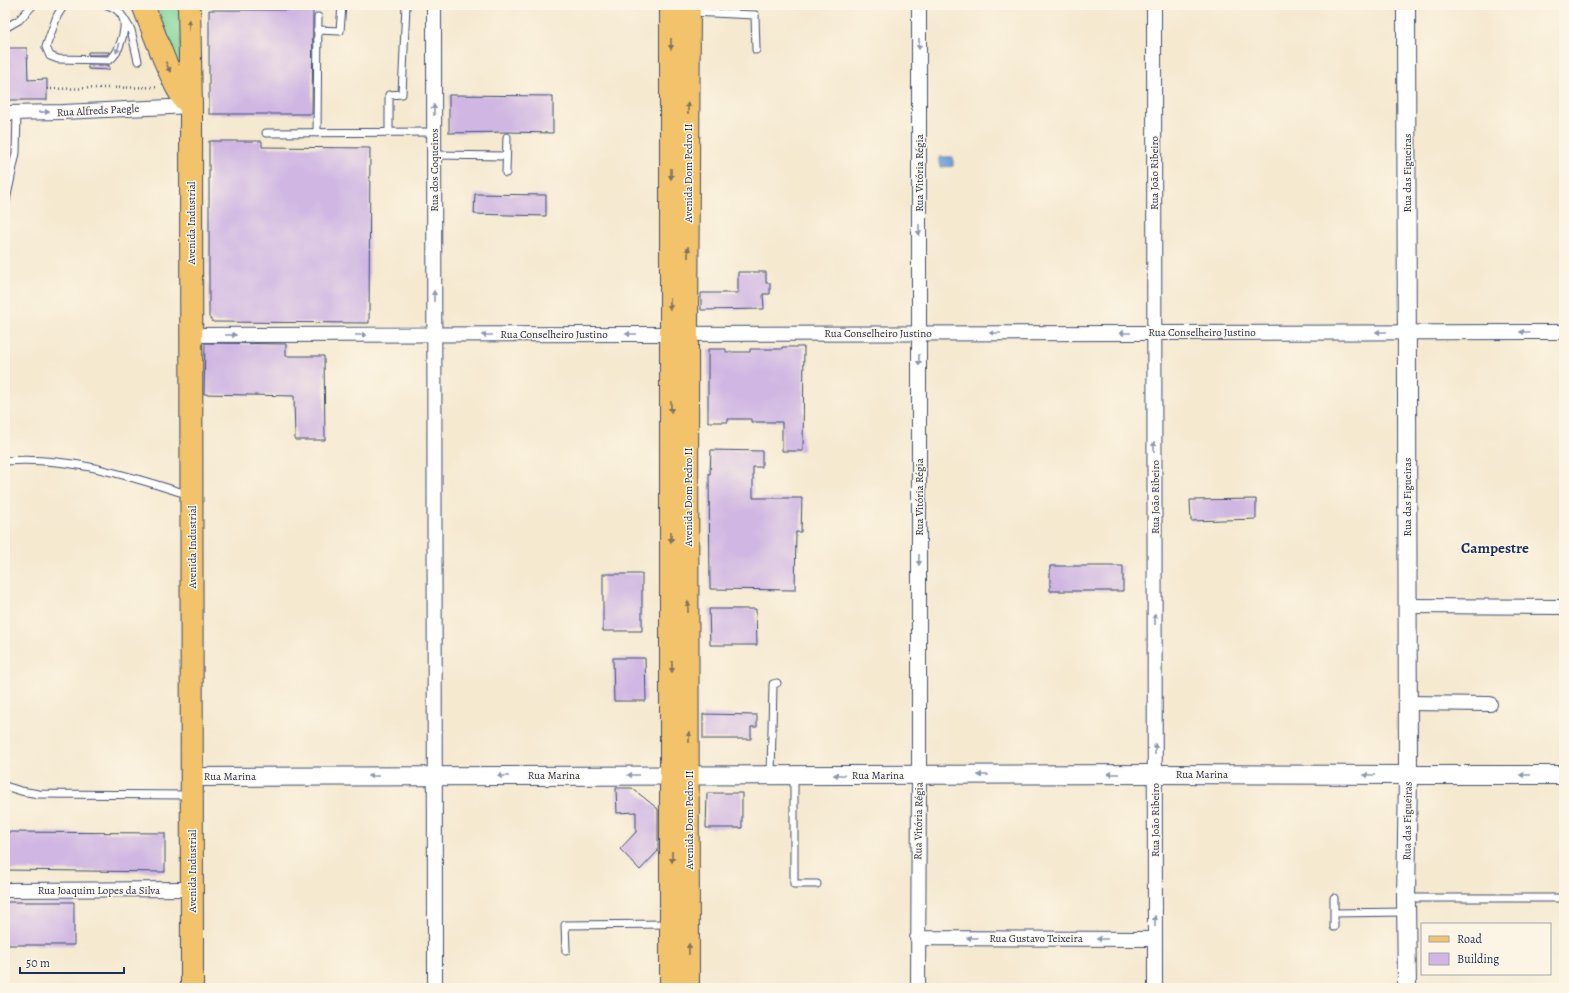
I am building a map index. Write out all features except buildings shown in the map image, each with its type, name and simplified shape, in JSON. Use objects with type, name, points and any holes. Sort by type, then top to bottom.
[{"type":"main road","points":[[143,5],[176,86],[183,98],[191,106]]},
{"type":"main road","name":"Avenida Industrial","points":[[189,5],[192,335],[192,988]]},
{"type":"main road","name":"Avenida Dom Pedro II","points":[[683,7],[679,334],[681,776],[688,988]]},
{"type":"main road","name":"Avenida Dom Pedro II","points":[[671,988],[672,924],[681,776]]},
{"type":"street","name":"Rua dos Coqueiros","points":[[434,5],[435,988]]},
{"type":"street","name":"Rua Vitória Régia","points":[[918,5],[918,988]]},
{"type":"street","name":"Rua João Ribeiro","points":[[1154,5],[1155,988]]},
{"type":"street","name":"Rua das Figueiras","points":[[1406,5],[1408,606],[1406,905],[1407,988]]},
{"type":"street","name":"Rua Alfreds Paegle","points":[[11,113],[191,106]]},
{"type":"street","name":"Rua Conselheiro Justino","points":[[192,335],[1564,332]]},
{"type":"street","points":[[1408,606],[1564,607]]},
{"type":"street","points":[[1408,703],[1490,704]]},
{"type":"street","name":"Rua Marina","points":[[192,786],[435,776],[1155,774],[1408,776],[1564,775]]},
{"type":"street","name":"Rua Joaquim Lopes da Silva","points":[[5,890],[192,889]]},
{"type":"street","name":"Rua Gustavo Teixeira","points":[[917,938],[1155,939]]},
{"type":"lane","points":[[5,28],[19,20],[33,5]]},
{"type":"lane","points":[[64,5],[57,16],[46,47],[50,56],[58,59],[109,60],[113,58],[118,49],[124,31],[123,17]]},
{"type":"lane","points":[[107,5],[119,12],[131,30],[138,61]]},
{"type":"lane","points":[[317,30],[340,31],[342,5]]},
{"type":"lane","points":[[389,132],[389,95],[402,94],[406,5]]},
{"type":"lane","points":[[683,7],[755,15],[756,50]]},
{"type":"lane","points":[[317,133],[318,17]]},
{"type":"lane","points":[[5,205],[16,153],[11,113]]},
{"type":"lane","points":[[266,134],[434,132]]},
{"type":"lane","points":[[506,173],[507,137]]},
{"type":"lane","points":[[434,155],[506,156]]},
{"type":"lane","points":[[5,461],[55,461],[79,464],[108,470],[192,496]]},
{"type":"lane","points":[[771,776],[773,684],[777,684]]},
{"type":"lane","points":[[794,775],[794,884],[817,884]]},
{"type":"lane","points":[[5,786],[21,791],[39,794],[192,786]]},
{"type":"lane","points":[[1334,898],[1334,926]]},
{"type":"lane","points":[[1334,913],[1406,905],[1564,898]]},
{"type":"lane","points":[[566,951],[565,925],[672,924]]},
{"type":"path","points":[[47,89],[151,87]]},
{"type":"green space","points":[[157,5],[183,5],[179,75]]},
{"type":"water","points":[[940,157],[953,157],[953,166],[940,167]]},
{"type":"district","name":"Campestre","points":[[1495,548]]}]
